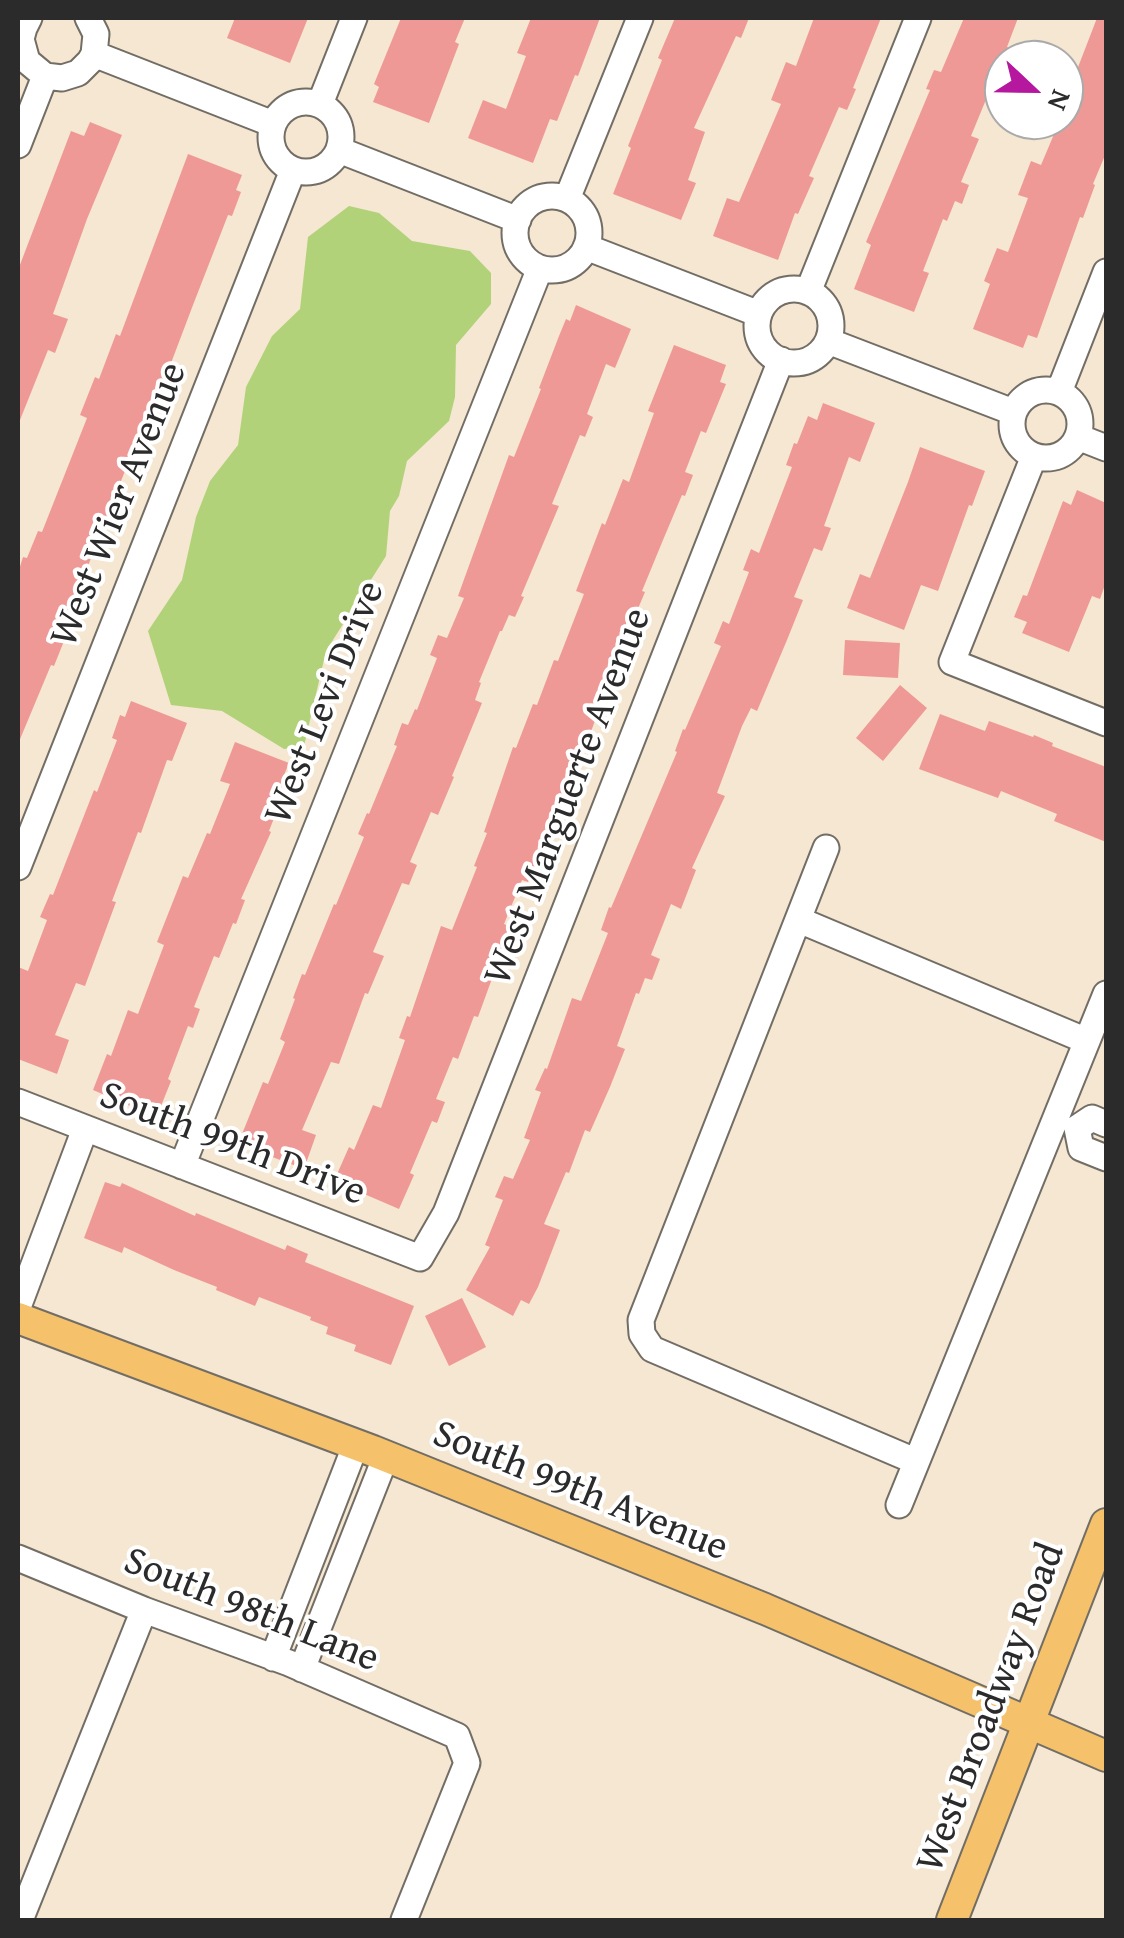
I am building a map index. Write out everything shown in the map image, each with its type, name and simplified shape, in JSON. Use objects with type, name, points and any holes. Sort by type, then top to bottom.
[{"type":"main road","name":"South 99th Avenue","points":[[18,1318],[386,1456],[766,1610],[1106,1756]]},
{"type":"main road","name":"West Broadway Road","points":[[952,1920],[1106,1524]]},
{"type":"street","points":[[24,24],[22,39],[27,61],[44,76],[62,78],[78,73],[94,54],[96,34],[88,18]]},
{"type":"street","points":[[320,104],[354,18]]},
{"type":"street","points":[[567,199],[640,18]]},
{"type":"street","points":[[808,292],[918,18]]},
{"type":"street","points":[[94,54],[273,124]]},
{"type":"street","points":[[18,145],[44,76]]},
{"type":"street","points":[[297,102],[320,104],[336,118],[342,139],[339,150],[320,170],[293,170],[273,152],[273,124],[278,114],[297,102]]},
{"type":"street","points":[[339,150],[518,220]]},
{"type":"street","name":"West Wier Avenue","points":[[18,867],[293,170]]},
{"type":"street","points":[[544,197],[567,199],[584,216],[589,231],[586,247],[572,264],[562,269],[540,268],[529,262],[516,243],[518,220],[524,209],[544,197]]},
{"type":"street","points":[[586,247],[759,314]]},
{"type":"street","name":"West Levi Drive","points":[[182,1166],[540,268]]},
{"type":"street","points":[[1059,392],[1106,272]]},
{"type":"street","points":[[778,292],[808,292],[821,300],[830,315],[828,341],[808,360],[780,360],[761,342],[759,314],[778,292]]},
{"type":"street","points":[[828,341],[1014,412]]},
{"type":"street","name":"West Marguerte Avenue","points":[[420,1258],[453,1196],[780,360]]},
{"type":"street","points":[[1039,390],[1059,392],[1079,414],[1078,437],[1066,452],[1056,457],[1034,456],[1024,451],[1012,432],[1014,412],[1020,400],[1029,394],[1039,390]]},
{"type":"street","points":[[1078,437],[1106,448]]},
{"type":"street","points":[[1034,456],[952,662],[1106,723]]},
{"type":"street","points":[[826,848],[641,1320],[642,1334],[652,1349],[916,1461]]},
{"type":"street","points":[[799,920],[1087,1041]]},
{"type":"street","points":[[899,1505],[1066,1124],[1087,1041],[1106,994]]},
{"type":"street","name":"South 99th Drive","points":[[18,1102],[420,1258]]},
{"type":"street","points":[[1066,1124],[1092,1118],[1106,1124]]},
{"type":"street","points":[[1066,1124],[1081,1148],[1106,1158]]},
{"type":"street","points":[[18,1306],[85,1129]]},
{"type":"street","points":[[274,1658],[356,1444]]},
{"type":"street","points":[[302,1669],[386,1456]]},
{"type":"street","name":"South 98th Lane","points":[[18,1558],[302,1669],[457,1736],[467,1763],[404,1920]]},
{"type":"street","points":[[20,1920],[144,1610]]},
{"type":"green space","points":[[349,206],[379,213],[412,241],[470,251],[491,273],[491,304],[456,345],[455,397],[449,421],[407,461],[399,496],[390,511],[386,556],[326,651],[304,746],[284,749],[222,711],[171,705],[148,631],[182,580],[196,517],[210,481],[238,445],[246,387],[272,336],[300,309],[308,237]]},
{"type":"building","points":[[235,18],[308,18],[290,63],[227,38]]},
{"type":"building","points":[[401,18],[465,18],[429,123],[373,102],[379,87],[374,84]]},
{"type":"building","points":[[531,18],[600,18],[578,76],[575,75],[557,121],[550,119],[533,163],[468,138],[483,100],[506,109],[526,56],[517,53]]},
{"type":"building","points":[[675,18],[749,18],[741,38],[736,36],[694,128],[705,132],[688,180],[696,183],[681,220],[613,194]]},
{"type":"building","points":[[814,18],[881,18],[853,88],[856,89],[847,110],[839,107],[809,176],[814,178],[798,214],[795,213],[778,260],[713,236],[727,198],[739,202],[781,104],[771,100],[786,62],[796,66]]},
{"type":"building","points":[[964,18],[1018,18],[1010,40],[984,40],[984,104],[971,136],[979,139],[961,182],[969,185],[962,204],[955,201],[947,221],[943,219],[923,271],[929,273],[914,312],[854,289],[871,245],[866,242],[930,90],[926,89],[934,70],[941,72]]},
{"type":"building","points":[[1097,18],[1106,18],[1106,153],[1037,338],[1028,335],[1023,348],[973,329],[990,284],[984,281],[997,248],[1008,252],[1028,198],[1018,195],[1031,161],[1041,165],[1052,140],[1084,140],[1084,52]]},
{"type":"building","points":[[90,122],[122,135],[53,314],[68,319],[55,353],[48,350],[18,425],[18,270],[71,131],[84,136]]},
{"type":"building","points":[[188,154],[242,175],[236,190],[241,192],[232,216],[228,215],[131,467],[127,466],[111,506],[114,507],[77,595],[54,666],[51,665],[18,744],[18,573],[38,531],[42,532],[87,418],[80,415],[116,334],[120,336]]},
{"type":"building","points":[[576,305],[631,329],[615,368],[606,364],[587,414],[593,417],[585,437],[580,435],[552,504],[559,506],[521,596],[524,597],[515,617],[509,615],[500,631],[479,682],[475,700],[482,703],[454,777],[438,815],[431,812],[410,862],[417,865],[409,885],[402,883],[373,952],[384,956],[368,994],[365,993],[339,1064],[331,1062],[302,1130],[316,1135],[304,1169],[238,1144],[263,1082],[268,1084],[285,1042],[280,1039],[293,998],[364,837],[358,834],[397,746],[394,745],[402,723],[408,725],[417,710],[437,658],[430,655],[438,635],[447,638],[464,598],[458,596],[509,455],[514,457],[559,336]]},
{"type":"building","points":[[674,345],[726,365],[720,382],[726,384],[685,472],[693,475],[685,496],[682,495],[663,540],[637,611],[632,609],[615,651],[623,654],[585,748],[580,746],[541,853],[528,882],[522,880],[504,924],[513,928],[478,1017],[474,1016],[458,1059],[453,1057],[436,1099],[445,1102],[437,1123],[432,1121],[399,1209],[334,1181],[349,1147],[354,1150],[373,1105],[381,1108],[405,1040],[399,1038],[441,926],[452,930],[477,867],[474,866],[487,833],[484,832],[513,747],[516,748],[533,704],[537,705],[554,660],[558,661],[584,594],[576,591],[623,479],[629,482],[654,413],[648,411]]},
{"type":"building","points":[[823,403],[875,423],[860,462],[849,457],[824,526],[831,528],[822,551],[814,548],[794,597],[803,600],[757,711],[751,708],[742,726],[717,793],[725,796],[692,868],[696,870],[681,909],[671,904],[651,955],[660,959],[652,980],[645,978],[639,994],[636,993],[617,1046],[625,1049],[610,1087],[590,1132],[585,1130],[544,1224],[560,1230],[538,1287],[529,1304],[521,1300],[513,1316],[466,1290],[490,1247],[485,1245],[503,1200],[495,1197],[504,1176],[513,1179],[530,1140],[524,1138],[541,1092],[535,1090],[547,1069],[572,998],[581,1001],[608,933],[601,930],[609,907],[721,646],[714,643],[723,621],[729,624],[749,572],[743,570],[751,549],[759,553],[792,467],[786,465],[794,443],[797,444],[808,416],[817,420]]},
{"type":"building","points":[[920,447],[985,471],[938,591],[921,585],[904,630],[847,608],[860,574],[870,578]]},
{"type":"building","points":[[1077,490],[1106,503],[1106,582],[1100,599],[1092,596],[1069,652],[1022,633],[1027,622],[1014,617],[1023,595],[1027,596],[1063,501],[1071,505]]},
{"type":"building","points":[[845,640],[900,643],[898,678],[843,675]]},
{"type":"building","points":[[900,685],[927,708],[883,761],[856,738]]},
{"type":"building","points":[[131,701],[187,723],[172,761],[167,760],[141,833],[138,832],[85,986],[76,983],[55,1035],[69,1040],[57,1074],[18,1059],[18,967],[28,971],[47,920],[40,917],[50,894],[53,895],[94,790],[97,792],[117,740],[112,738],[120,715],[125,717]]},
{"type":"building","points":[[940,714],[985,731],[989,721],[1034,735],[1106,767],[1106,842],[1054,821],[1057,814],[1001,791],[998,798],[919,769]]},
{"type":"building","points":[[235,742],[289,763],[282,780],[288,782],[241,899],[245,900],[236,924],[233,923],[219,958],[214,956],[194,1007],[200,1009],[193,1028],[188,1026],[159,1111],[144,1105],[142,1111],[93,1090],[128,1010],[138,1014],[164,945],[157,942],[183,876],[188,878],[230,784],[220,781]]},
{"type":"building","points":[[105,1182],[120,1187],[122,1183],[285,1250],[287,1245],[308,1254],[305,1262],[414,1306],[391,1365],[354,1351],[356,1345],[326,1334],[328,1327],[310,1320],[311,1317],[259,1297],[255,1306],[124,1247],[122,1253],[84,1238]]},
{"type":"building","points":[[462,1298],[486,1347],[449,1366],[425,1316]]}]
